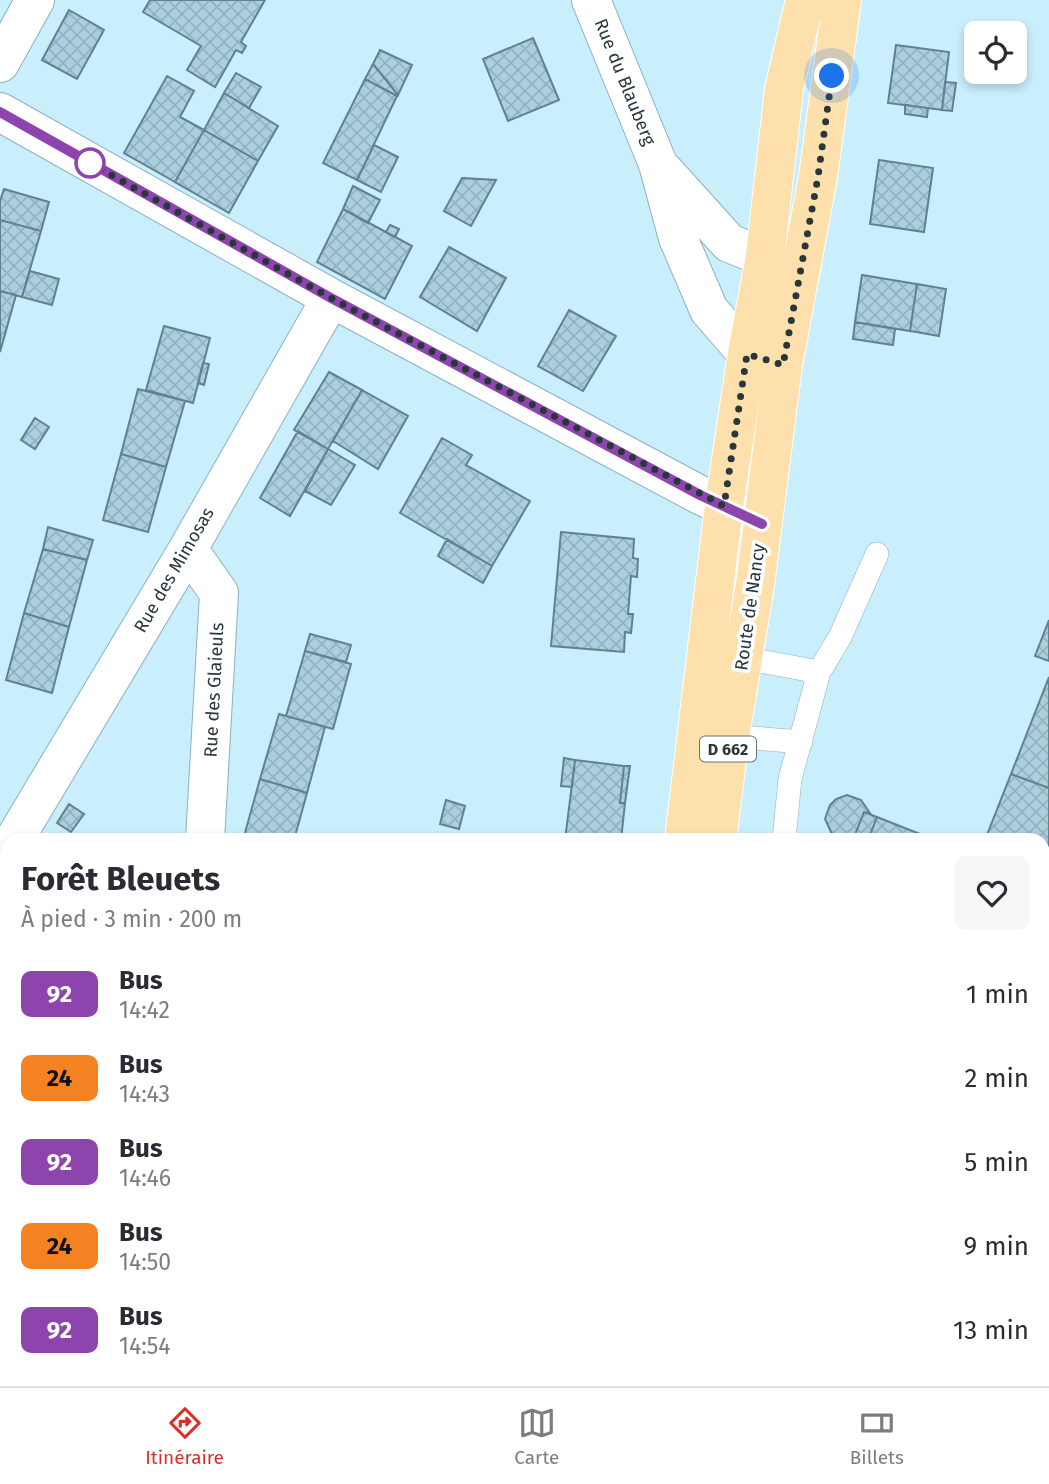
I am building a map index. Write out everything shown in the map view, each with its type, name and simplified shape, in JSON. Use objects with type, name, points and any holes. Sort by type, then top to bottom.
[{"type":"main road","name":"Route de Nancy","points":[[685,833],[724,506],[765,257],[784,89],[805,0]]},
{"type":"main road","name":"Route de Nancy","points":[[718,833],[783,365],[818,177],[842,0]]},
{"type":"street","points":[[0,63],[35,0]]},
{"type":"street","name":"Rue du Blauberg","points":[[591,0],[658,164],[678,239],[709,310],[747,354]]},
{"type":"street","points":[[0,112],[331,298],[762,524]]},
{"type":"street","name":"Rue du Blauberg","points":[[658,164],[729,243],[801,271]]},
{"type":"street","name":"Rue des Mimosas","points":[[17,833],[188,549],[331,298]]},
{"type":"street","points":[[747,354],[783,365]]},
{"type":"street","name":"Rue des Glaieuls","points":[[188,549],[219,593],[205,833]]},
{"type":"lane","points":[[785,833],[790,779],[819,672],[840,636],[877,554]]},
{"type":"lane","points":[[801,742],[730,736],[702,685],[744,658],[819,672]]},
{"type":"building","points":[[150,0],[265,0],[241,42],[246,46],[242,53],[236,50],[215,87],[187,70],[201,46],[143,12]]},
{"type":"building","points":[[69,10],[104,30],[77,79],[42,60]]},
{"type":"building","points":[[533,38],[559,100],[508,121],[483,59]]},
{"type":"building","points":[[896,45],[949,52],[942,110],[888,103]]},
{"type":"building","points":[[380,50],[412,65],[398,95],[373,64]]},
{"type":"building","points":[[373,64],[398,95],[397,96],[365,79]]},
{"type":"building","points":[[236,73],[261,87],[249,108],[224,93]]},
{"type":"building","points":[[167,76],[194,91],[180,117],[204,130],[175,182],[124,153]]},
{"type":"building","points":[[365,79],[397,96],[357,180],[323,163]]},
{"type":"building","points":[[945,82],[956,83],[952,111],[942,110]]},
{"type":"building","points":[[224,93],[278,126],[258,161],[204,130]]},
{"type":"building","points":[[905,105],[928,108],[927,117],[905,114]]},
{"type":"building","points":[[204,130],[258,161],[229,213],[175,182]]},
{"type":"building","points":[[374,145],[398,157],[381,192],[357,180]]},
{"type":"building","points":[[879,160],[933,168],[924,232],[870,224]]},
{"type":"building","points":[[462,178],[496,180],[471,226],[444,211]]},
{"type":"building","points":[[353,186],[380,200],[368,223],[343,209]]},
{"type":"building","points":[[4,189],[49,202],[41,231],[0,220],[0,201]]},
{"type":"building","points":[[343,209],[412,246],[385,299],[317,262]]},
{"type":"building","points":[[0,220],[41,231],[22,297],[0,291]]},
{"type":"building","points":[[390,225],[399,229],[395,237],[386,232]]},
{"type":"building","points":[[449,247],[506,278],[477,331],[420,297]]},
{"type":"building","points":[[30,271],[59,279],[52,305],[22,297]]},
{"type":"building","points":[[862,275],[917,284],[910,331],[855,322]]},
{"type":"building","points":[[917,284],[946,289],[939,336],[910,331]]},
{"type":"building","points":[[0,291],[16,295],[0,352]]},
{"type":"building","points":[[569,310],[616,336],[583,391],[538,366]]},
{"type":"building","points":[[855,322],[895,329],[893,345],[853,339]]},
{"type":"building","points":[[164,326],[210,338],[193,403],[146,390]]},
{"type":"building","points":[[203,363],[209,364],[204,385],[198,383]]},
{"type":"building","points":[[329,372],[362,390],[328,449],[294,430]]},
{"type":"building","points":[[138,389],[185,401],[166,467],[121,454]]},
{"type":"building","points":[[362,390],[408,416],[378,469],[333,441]]},
{"type":"building","points":[[35,418],[49,427],[35,449],[21,440]]},
{"type":"building","points":[[298,431],[328,449],[290,516],[260,498]]},
{"type":"building","points":[[442,438],[472,455],[466,465],[530,501],[492,566],[400,513]]},
{"type":"building","points":[[328,449],[355,465],[331,505],[305,491]]},
{"type":"building","points":[[121,454],[166,467],[148,532],[103,520]]},
{"type":"building","points":[[48,527],[93,540],[87,560],[43,549]]},
{"type":"building","points":[[561,532],[634,539],[633,558],[638,559],[637,577],[631,576],[628,614],[633,614],[631,633],[625,632],[624,652],[551,646]]},
{"type":"building","points":[[447,539],[492,566],[483,583],[438,556]]},
{"type":"building","points":[[43,549],[87,560],[69,627],[24,613]]},
{"type":"building","points":[[24,613],[69,627],[52,693],[6,680]]},
{"type":"building","points":[[1049,620],[1049,661],[1035,656]]},
{"type":"building","points":[[310,634],[351,645],[346,662],[305,651]]},
{"type":"building","points":[[305,651],[351,664],[333,729],[286,716]]},
{"type":"building","points":[[1049,677],[1049,788],[1011,774]]},
{"type":"building","points":[[279,714],[325,727],[307,793],[260,779]]},
{"type":"building","points":[[564,758],[575,760],[572,787],[561,786]]},
{"type":"building","points":[[575,760],[624,766],[620,803],[625,803],[622,833],[566,833]]},
{"type":"building","points":[[624,766],[630,766],[625,803],[620,803]]},
{"type":"building","points":[[1011,774],[1049,788],[1049,833],[988,833]]},
{"type":"building","points":[[260,779],[307,793],[296,833],[245,833]]},
{"type":"building","points":[[847,795],[861,800],[870,813],[864,812],[856,833],[832,833],[825,819],[830,805],[836,799]]},
{"type":"building","points":[[446,800],[465,806],[459,829],[440,824]]},
{"type":"building","points":[[69,804],[84,814],[71,832],[57,823]]},
{"type":"building","points":[[864,812],[877,817],[871,833],[856,833]]},
{"type":"building","points":[[877,817],[917,833],[871,833]]},
{"type":"bus line","name":"92","points":[[0,112],[331,298],[700,495],[762,524]]},
{"type":"route","points":[[90,163],[331,298],[724,506],[747,354],[783,365],[818,177],[832,76]]}]
